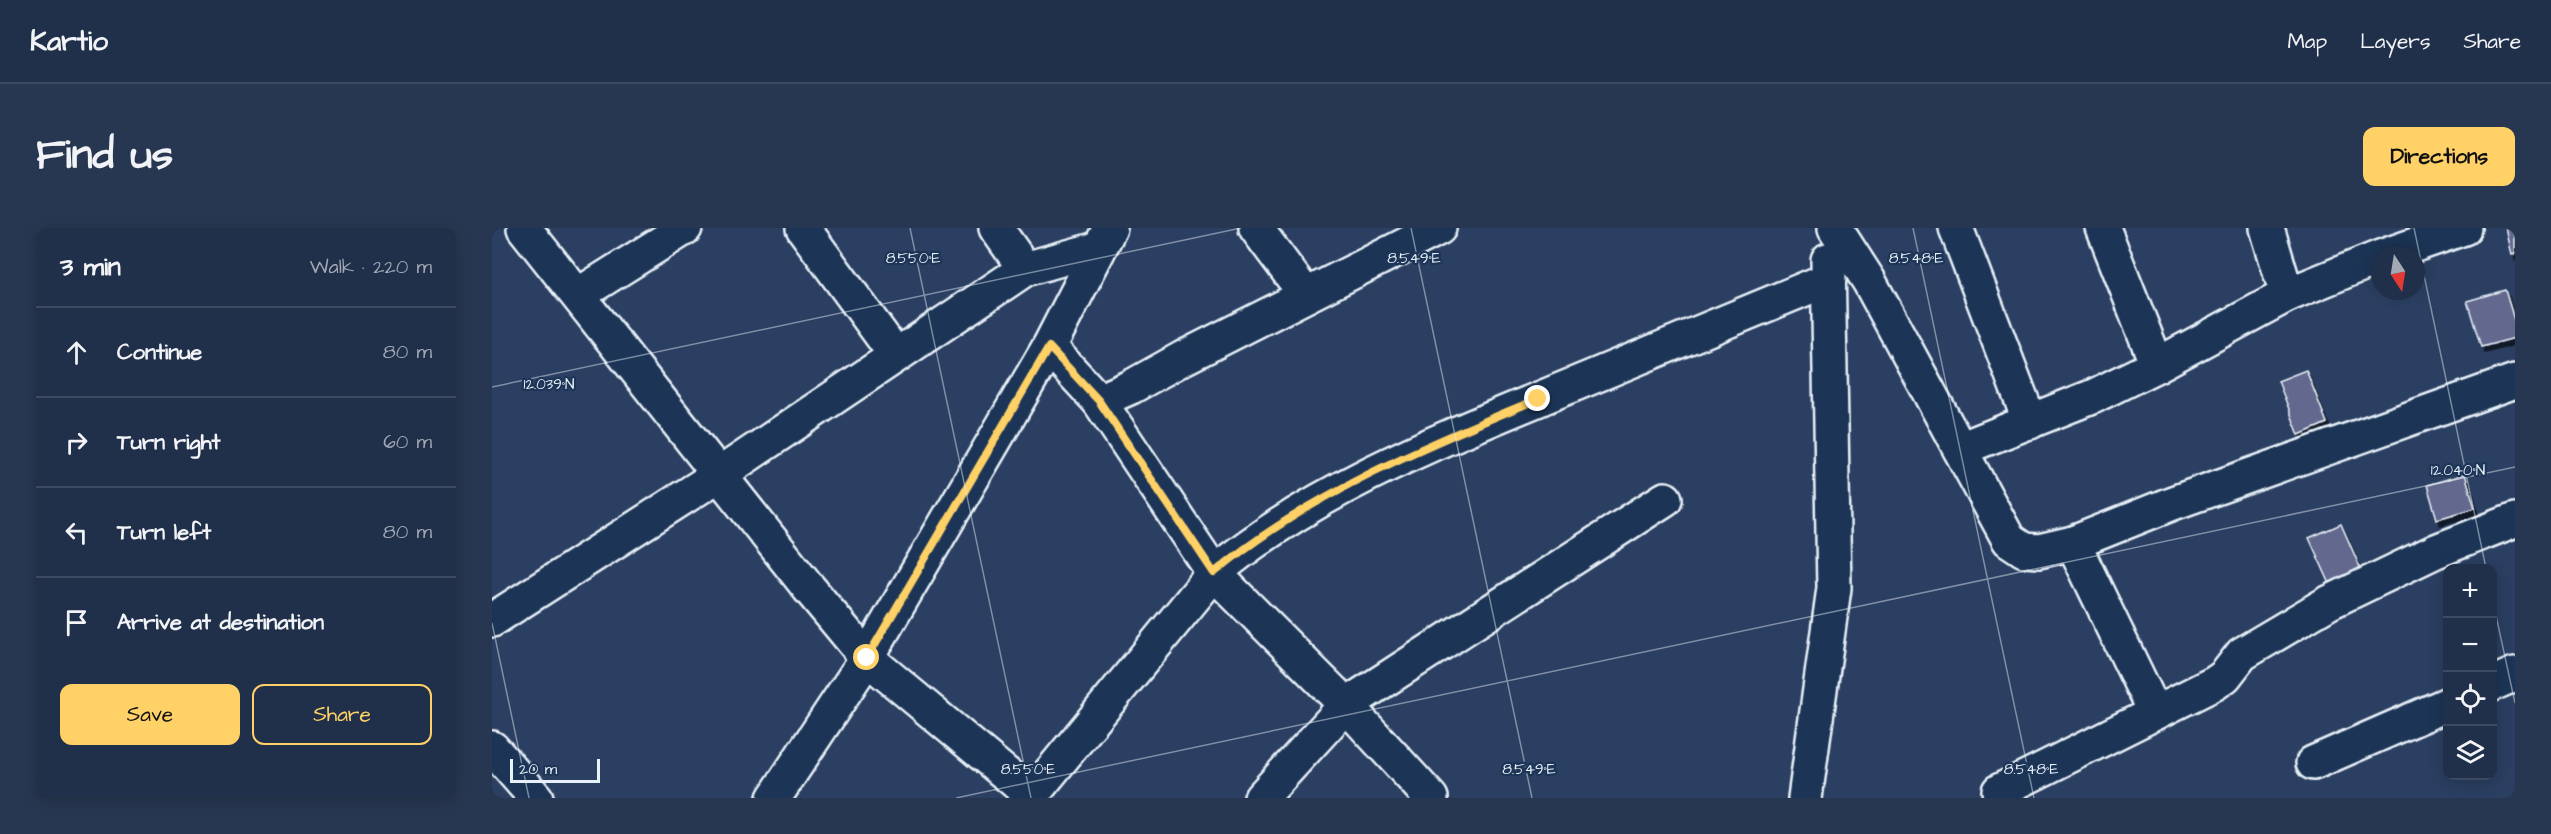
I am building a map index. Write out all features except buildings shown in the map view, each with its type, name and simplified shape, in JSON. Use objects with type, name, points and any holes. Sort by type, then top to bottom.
[{"type":"street","points":[[524,228],[808,587],[867,658],[1034,797],[1214,573],[1244,548],[1314,504],[1449,436],[1829,279]]},
{"type":"street","points":[[578,295],[685,228]]},
{"type":"street","points":[[803,228],[895,354]]},
{"type":"street","points":[[996,228],[1025,269]]},
{"type":"street","points":[[1256,228],[1306,295]]},
{"type":"street","points":[[1099,401],[1131,387],[1183,358],[1439,228]]},
{"type":"street","points":[[1805,798],[1834,588],[1829,279],[1826,228]]},
{"type":"street","points":[[1835,228],[1869,281],[2009,540],[2024,550],[2039,551],[2073,543],[2173,503],[2515,381]]},
{"type":"street","points":[[1956,228],[2030,422]]},
{"type":"street","points":[[2103,228],[2157,365]]},
{"type":"street","points":[[2266,228],[2287,295]]},
{"type":"street","points":[[2412,246],[2464,228]]},
{"type":"street","points":[[492,620],[720,474],[895,354],[1025,269],[1103,239]]},
{"type":"street","points":[[774,798],[867,658],[1049,347],[1103,239]]},
{"type":"street","points":[[1960,449],[2094,396],[2287,295],[2371,261]]},
{"type":"street","points":[[1049,347],[1099,401],[1214,573],[1346,705],[1431,798]]},
{"type":"street","points":[[1261,798],[1346,705],[1665,499]]},
{"type":"street","points":[[1999,791],[2215,683],[2224,676],[2242,654],[2328,603],[2436,551],[2515,520]]},
{"type":"street","points":[[2073,543],[2155,713]]},
{"type":"street","points":[[2497,682],[2515,674]]},
{"type":"street","points":[[2313,763],[2443,706]]},
{"type":"street","points":[[492,748],[536,798]]},
{"type":"route","points":[[867,658],[1049,347],[1099,401],[1214,573],[1244,548],[1314,504],[1449,436],[1538,399]]}]
